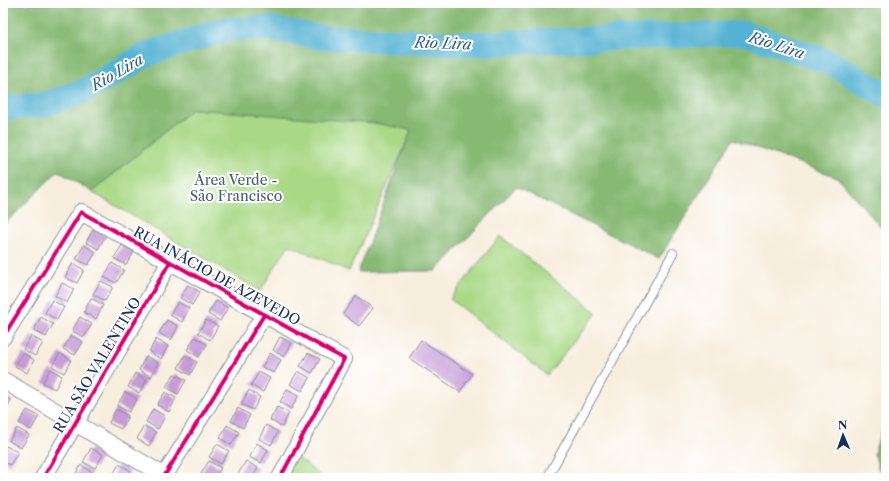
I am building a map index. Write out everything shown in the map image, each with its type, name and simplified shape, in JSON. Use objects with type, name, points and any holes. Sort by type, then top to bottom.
[{"type":"street","name":"RUA INÁCIO DE AZEVEDO","points":[[3,337],[81,212],[344,359],[280,478]]},
{"type":"street","name":"RUA SÃO VALENTINO","points":[[43,478],[170,262]]},
{"type":"street","points":[[3,380],[165,477],[264,315]]},
{"type":"lane","points":[[547,478],[673,253]]},
{"type":"green space","points":[[3,3],[21,3],[22,5],[34,3],[886,3],[886,233],[837,177],[733,139],[659,259],[516,187],[436,271],[358,272],[411,130],[374,123],[192,109],[92,192],[58,171],[3,226]]},
{"type":"green space","name":"Área Verde - São Francisco","points":[[192,109],[356,119],[412,130],[349,271],[289,245],[260,291],[92,192]]},
{"type":"green space","points":[[500,236],[597,313],[547,375],[450,299]]},
{"type":"green space","points":[[886,417],[886,478],[881,478],[874,453]]},
{"type":"green space","points":[[297,457],[323,478],[284,478]]},
{"type":"building","points":[[94,228],[106,235],[98,249],[86,242]]},
{"type":"building","points":[[84,245],[96,252],[88,265],[76,259]]},
{"type":"building","points":[[122,245],[134,252],[126,265],[114,258]]},
{"type":"building","points":[[73,263],[84,270],[77,283],[65,277]]},
{"type":"building","points":[[112,263],[124,270],[116,283],[104,277]]},
{"type":"building","points":[[101,281],[113,287],[105,301],[93,294]]},
{"type":"building","points":[[62,283],[74,289],[67,303],[55,296]]},
{"type":"building","points":[[188,285],[200,292],[192,305],[180,298]]},
{"type":"building","points":[[356,296],[373,308],[359,326],[343,314]]},
{"type":"building","points":[[91,298],[103,305],[96,319],[84,312]]},
{"type":"building","points":[[52,300],[64,307],[57,320],[45,313]]},
{"type":"building","points":[[216,301],[228,308],[220,321],[208,314]]},
{"type":"building","points":[[178,302],[189,308],[182,322],[170,315]]},
{"type":"building","points":[[41,317],[53,324],[46,337],[34,330]]},
{"type":"building","points":[[80,317],[92,324],[84,337],[72,331]]},
{"type":"building","points":[[167,320],[178,326],[171,340],[159,333]]},
{"type":"building","points":[[206,320],[218,326],[210,340],[198,333]]},
{"type":"building","points":[[71,335],[83,342],[75,355],[63,349]]},
{"type":"building","points":[[31,336],[43,343],[35,356],[23,349]]},
{"type":"building","points":[[195,337],[207,344],[199,357],[187,350]]},
{"type":"building","points":[[280,337],[292,343],[284,357],[273,350]]},
{"type":"building","points":[[156,339],[168,346],[161,359],[149,352]]},
{"type":"building","points":[[421,340],[472,374],[460,392],[409,358]]},
{"type":"building","points":[[23,353],[34,360],[27,373],[15,366]]},
{"type":"building","points":[[60,353],[71,360],[64,373],[52,366]]},
{"type":"building","points":[[270,353],[281,360],[274,373],[262,367]]},
{"type":"building","points":[[308,353],[320,359],[312,373],[300,366]]},
{"type":"building","points":[[185,355],[197,362],[190,375],[178,368]]},
{"type":"building","points":[[146,356],[158,363],[151,377],[139,370]]},
{"type":"building","points":[[50,369],[62,376],[55,389],[43,383]]},
{"type":"building","points":[[298,371],[310,378],[302,391],[290,384]]},
{"type":"building","points":[[259,372],[270,378],[263,392],[251,385]]},
{"type":"building","points":[[135,373],[147,380],[139,393],[128,387]]},
{"type":"building","points":[[174,374],[186,380],[178,394],[166,387]]},
{"type":"building","points":[[287,389],[299,395],[291,409],[280,402]]},
{"type":"building","points":[[249,390],[260,397],[253,410],[241,404]]},
{"type":"building","points":[[125,392],[137,399],[129,412],[117,406]]},
{"type":"building","points":[[165,392],[176,398],[169,412],[157,405]]},
{"type":"building","points":[[3,396],[11,400],[3,414]]},
{"type":"building","points":[[277,407],[289,413],[282,427],[270,420]]},
{"type":"building","points":[[238,408],[250,415],[243,428],[231,421]]},
{"type":"building","points":[[116,409],[128,416],[121,429],[109,423]]},
{"type":"building","points":[[153,409],[165,416],[158,429],[146,422]]},
{"type":"building","points":[[27,410],[39,416],[31,430],[19,423]]},
{"type":"building","points":[[227,425],[239,432],[231,445],[220,438]]},
{"type":"building","points":[[266,425],[278,432],[271,445],[259,439]]},
{"type":"building","points":[[144,426],[156,432],[149,446],[137,439]]},
{"type":"building","points":[[17,428],[29,435],[21,448],[9,441]]},
{"type":"building","points":[[257,443],[268,450],[261,463],[249,457]]},
{"type":"building","points":[[217,444],[229,451],[221,464],[209,457]]},
{"type":"building","points":[[6,446],[18,452],[10,465],[3,461],[3,451]]},
{"type":"building","points":[[91,448],[103,455],[95,468],[83,462]]},
{"type":"building","points":[[209,461],[221,468],[215,478],[208,478],[201,474]]},
{"type":"building","points":[[246,461],[258,468],[252,478],[245,478],[238,474]]},
{"type":"building","points":[[119,464],[131,471],[127,478],[111,478]]},
{"type":"building","points":[[81,465],[92,472],[89,478],[73,478]]},
{"type":"waterway","name":"Rio Lira","points":[[3,108],[43,105],[86,90],[147,54],[226,29],[269,28],[319,37],[469,44],[745,33],[831,63],[886,95]]},
{"type":"cycle path","points":[[3,337],[81,212],[344,359],[280,478]]},
{"type":"cycle path","points":[[43,478],[170,262]]},
{"type":"cycle path","points":[[163,478],[264,315]]}]
